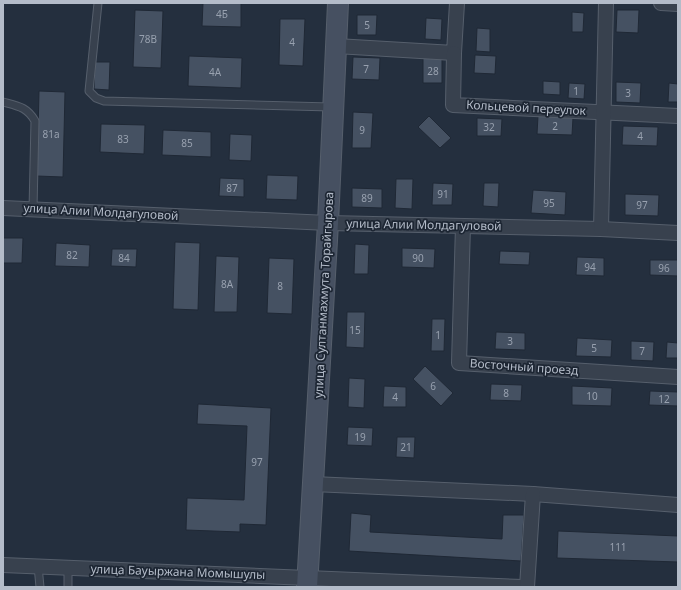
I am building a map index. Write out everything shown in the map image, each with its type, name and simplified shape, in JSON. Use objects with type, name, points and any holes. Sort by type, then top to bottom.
[{"type":"street","name":"улица Султанмахмута Торайгырова","points":[[307,582],[328,223],[338,3]]},
{"type":"street","name":"Кольцевой переулок","points":[[457,3],[453,105],[678,116]]},
{"type":"street","name":"Кольцевой переулок","points":[[601,229],[606,3]]},
{"type":"street","points":[[661,3],[678,4]]},
{"type":"street","points":[[336,46],[454,53]]},
{"type":"street","name":"улица Алии Молдагуловой","points":[[3,208],[328,223],[601,229],[678,233]]},
{"type":"street","name":"Восточный проезд","points":[[463,226],[458,363],[678,377]]},
{"type":"street","points":[[312,484],[533,494],[678,505]]},
{"type":"street","points":[[527,587],[533,494]]},
{"type":"street","name":"улица Бауыржана Момышулы","points":[[3,565],[307,582],[522,587]]},
{"type":"lane","points":[[98,3],[89,91],[96,98],[104,101],[333,107]]},
{"type":"lane","points":[[3,102],[20,106],[30,113],[35,121],[33,209]]},
{"type":"lane","points":[[38,566],[40,587]]},
{"type":"lane","points":[[68,568],[68,587]]},
{"type":"building","points":[[203,3],[241,3],[241,27],[202,26]]},
{"type":"building","points":[[135,10],[163,11],[161,68],[133,67]]},
{"type":"building","points":[[617,10],[639,10],[638,33],[616,32]]},
{"type":"building","points":[[572,12],[584,13],[583,32],[572,32]]},
{"type":"building","points":[[357,15],[377,15],[376,35],[357,35]]},
{"type":"building","points":[[426,18],[442,19],[441,40],[425,39]]},
{"type":"building","points":[[280,19],[305,19],[303,66],[279,65]]},
{"type":"building","points":[[477,28],[490,29],[490,52],[476,51]]},
{"type":"building","points":[[475,55],[496,56],[495,74],[474,73]]},
{"type":"building","points":[[189,56],[242,58],[241,88],[188,86]]},
{"type":"building","points":[[353,57],[380,58],[379,80],[352,79]]},
{"type":"building","points":[[423,58],[442,59],[442,83],[423,83]]},
{"type":"building","points":[[95,62],[110,62],[109,90],[94,89]]},
{"type":"building","points":[[543,81],[560,82],[560,95],[543,94]]},
{"type":"building","points":[[616,82],[641,83],[640,103],[616,102]]},
{"type":"building","points":[[569,83],[585,84],[584,99],[568,98]]},
{"type":"building","points":[[669,83],[678,84],[678,102],[668,102]]},
{"type":"building","points":[[39,91],[65,92],[63,177],[37,176]]},
{"type":"building","points":[[353,112],[373,113],[371,148],[352,148]]},
{"type":"building","points":[[429,116],[451,138],[440,148],[418,127]]},
{"type":"building","points":[[538,116],[573,118],[572,135],[537,134]]},
{"type":"building","points":[[477,118],[502,119],[501,136],[477,136]]},
{"type":"building","points":[[101,124],[145,125],[144,154],[100,152]]},
{"type":"building","points":[[623,126],[658,127],[657,146],[622,145]]},
{"type":"building","points":[[163,130],[211,132],[211,157],[162,155]]},
{"type":"building","points":[[230,134],[252,135],[251,161],[229,160]]},
{"type":"building","points":[[267,175],[298,176],[297,200],[266,199]]},
{"type":"building","points":[[220,178],[244,179],[244,197],[219,196]]},
{"type":"building","points":[[396,179],[413,179],[412,209],[395,208]]},
{"type":"building","points":[[433,183],[453,184],[452,205],[432,205]]},
{"type":"building","points":[[484,183],[499,183],[498,207],[483,206]]},
{"type":"building","points":[[352,188],[382,189],[382,208],[352,207]]},
{"type":"building","points":[[533,190],[566,192],[565,215],[531,213]]},
{"type":"building","points":[[625,194],[659,195],[658,216],[625,215]]},
{"type":"building","points":[[3,238],[23,238],[22,263],[3,263]]},
{"type":"building","points":[[175,242],[200,243],[198,310],[173,309]]},
{"type":"building","points":[[56,243],[90,245],[89,267],[55,266]]},
{"type":"building","points":[[355,244],[369,245],[368,274],[354,274]]},
{"type":"building","points":[[402,248],[435,249],[434,268],[402,267]]},
{"type":"building","points":[[112,249],[137,249],[136,267],[111,266]]},
{"type":"building","points":[[500,251],[530,252],[529,265],[499,264]]},
{"type":"building","points":[[216,256],[239,257],[237,312],[214,312]]},
{"type":"building","points":[[577,257],[604,258],[604,276],[576,275]]},
{"type":"building","points":[[269,258],[294,259],[292,314],[267,313]]},
{"type":"building","points":[[650,260],[678,260],[678,276],[650,275]]},
{"type":"building","points":[[347,312],[365,312],[364,348],[346,347]]},
{"type":"building","points":[[432,319],[445,319],[444,351],[431,351]]},
{"type":"building","points":[[496,332],[525,333],[525,350],[495,349]]},
{"type":"building","points":[[577,338],[612,340],[611,357],[576,356]]},
{"type":"building","points":[[631,341],[654,342],[653,361],[631,360]]},
{"type":"building","points":[[667,342],[678,343],[678,358],[666,358]]},
{"type":"building","points":[[425,366],[453,393],[441,406],[413,379]]},
{"type":"building","points":[[349,378],[365,379],[364,408],[348,407]]},
{"type":"building","points":[[491,384],[522,385],[521,401],[490,400]]},
{"type":"building","points":[[384,386],[406,387],[406,407],[383,407]]},
{"type":"building","points":[[572,386],[612,388],[611,406],[572,405]]},
{"type":"building","points":[[650,391],[678,392],[678,406],[649,405]]},
{"type":"building","points":[[198,404],[271,408],[266,525],[240,524],[240,532],[186,530],[187,498],[244,500],[247,426],[197,424]]},
{"type":"building","points":[[348,427],[373,428],[372,446],[347,445]]},
{"type":"building","points":[[397,437],[415,437],[414,458],[396,457]]},
{"type":"building","points":[[351,513],[371,515],[370,532],[502,539],[503,515],[524,515],[521,561],[349,551]]},
{"type":"building","points":[[558,531],[678,536],[678,562],[557,558]]}]
